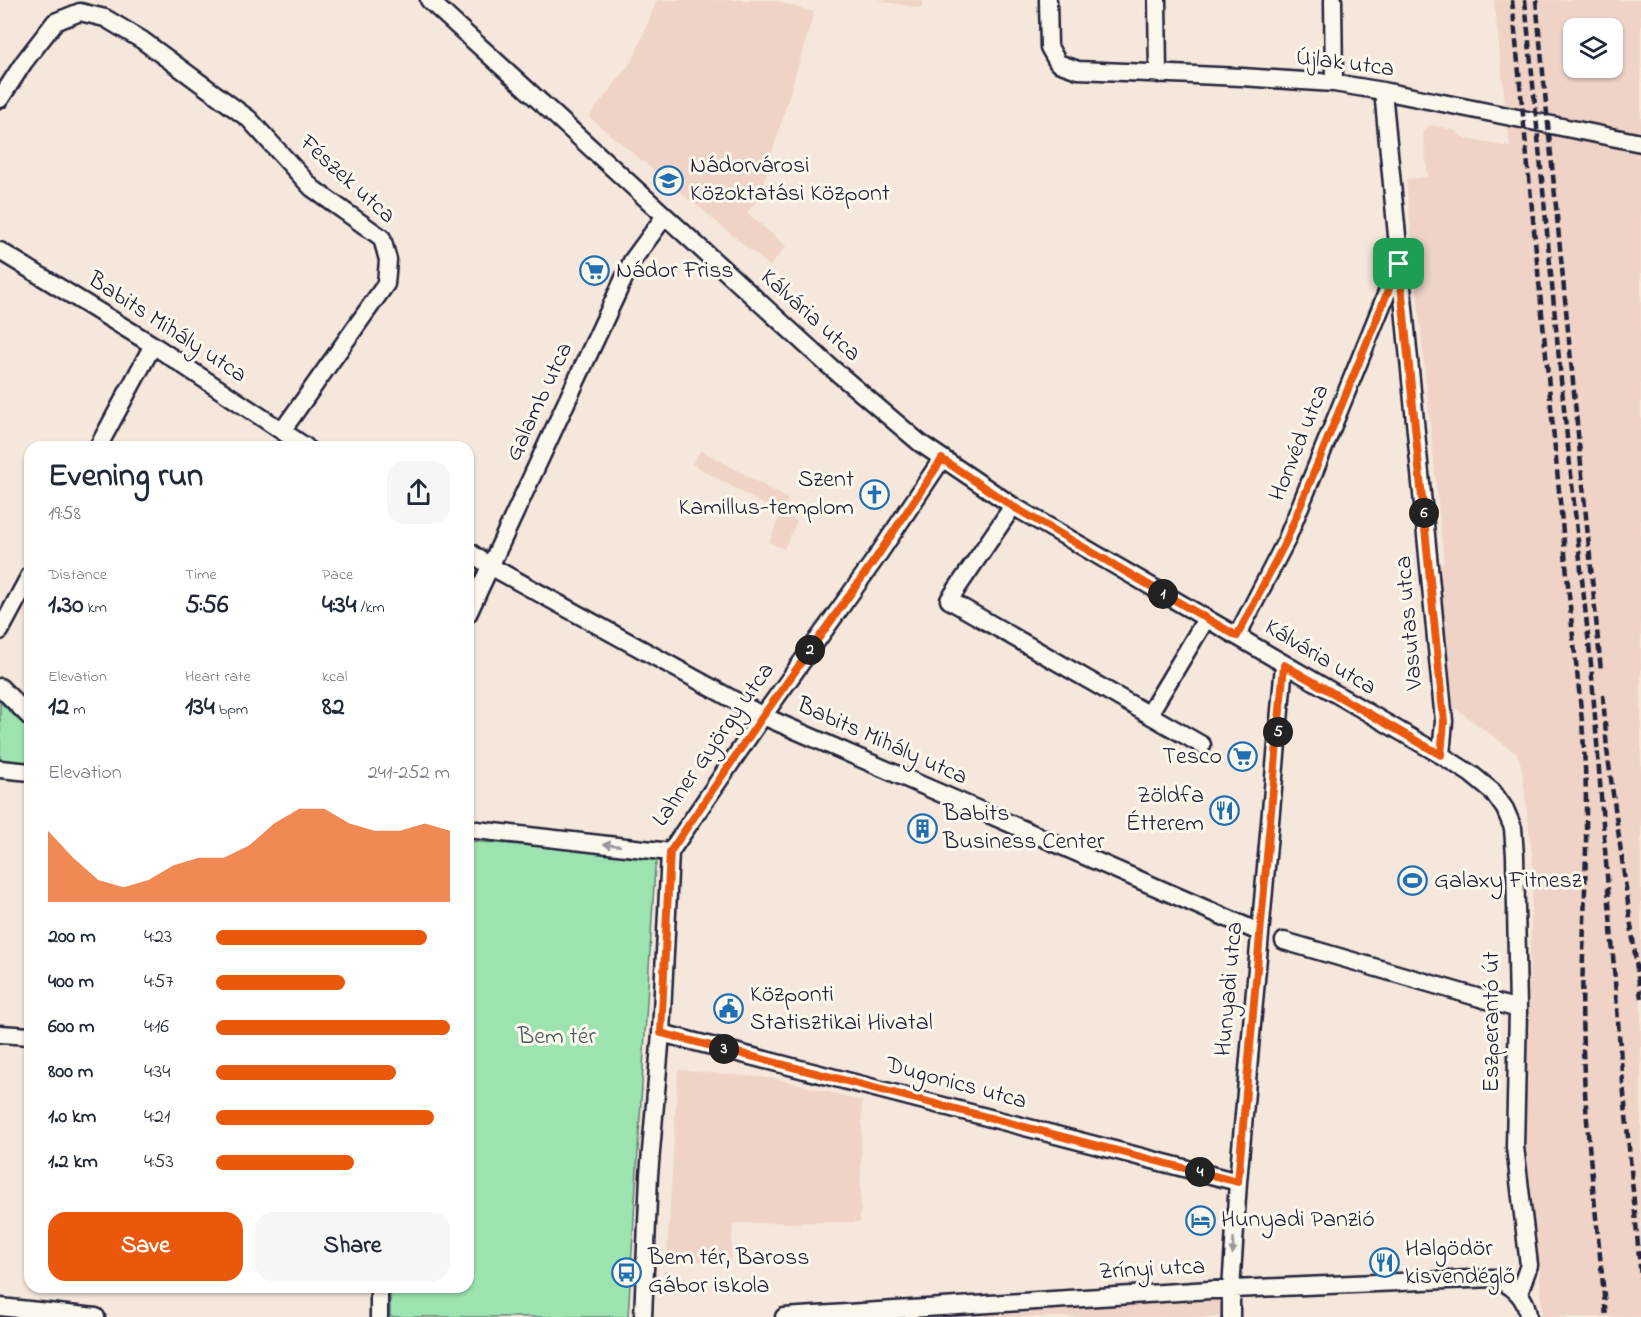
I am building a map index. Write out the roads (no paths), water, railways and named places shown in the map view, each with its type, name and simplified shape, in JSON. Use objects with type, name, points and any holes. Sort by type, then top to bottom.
[{"type":"street","name":"Kálvária utca","points":[[429,0],[864,398],[942,459],[1012,506],[1441,755]]},
{"type":"street","name":"Újlak utca","points":[[1048,0],[1049,47],[1058,63],[1078,70],[1334,83],[1641,143]]},
{"type":"street","points":[[1158,0],[1158,74]]},
{"type":"street","points":[[1333,0],[1334,83]]},
{"type":"street","name":"Fészek utca","points":[[0,99],[24,62],[55,22],[80,12],[105,18],[142,40],[249,119],[312,188],[382,238],[388,260],[386,284],[282,431]]},
{"type":"street","name":"Vasutas utca","points":[[1383,91],[1444,722],[1441,755]]},
{"type":"street","name":"Galamb utca","points":[[474,601],[632,261],[665,216]]},
{"type":"street","name":"Babits Mihály utca","points":[[0,251],[153,345],[297,441]]},
{"type":"street","name":"Honvéd utca","points":[[1237,636],[1286,541],[1399,264]]},
{"type":"street","points":[[101,441],[153,345]]},
{"type":"street","name":"Lahner György utca","points":[[670,852],[763,716],[876,558],[942,459]]},
{"type":"street","points":[[1012,506],[949,600],[1202,745]]},
{"type":"street","name":"Babits Mihály utca","points":[[474,556],[763,716],[1259,932]]},
{"type":"street","points":[[0,632],[24,586]]},
{"type":"street","points":[[1149,714],[1206,619]]},
{"type":"street","name":"Hunyadi utca","points":[[1231,1317],[1238,1182],[1284,665]]},
{"type":"street","points":[[0,687],[24,711]]},
{"type":"street","name":"Eszperantó út","points":[[1441,755],[1471,774],[1493,792],[1505,809],[1513,828],[1518,1009],[1515,1147],[1529,1265],[1519,1293]]},
{"type":"street","points":[[0,769],[24,771]]},
{"type":"street","points":[[474,830],[670,852],[661,1033],[649,1175],[643,1317]]},
{"type":"street","points":[[1284,941],[1518,1009]]},
{"type":"street","name":"Dugonics utca","points":[[661,1033],[1238,1182]]},
{"type":"street","points":[[0,1034],[24,1036]]},
{"type":"street","name":"Zrínyi utca","points":[[784,1317],[1231,1290],[1494,1278],[1506,1283],[1519,1293]]},
{"type":"street","points":[[379,1293],[379,1317]]},
{"type":"street","points":[[1519,1293],[1528,1310],[1528,1317]]},
{"type":"street","points":[[0,1307],[96,1317]]},
{"type":"railway","points":[[1512,0],[1584,745],[1586,839],[1582,990],[1583,1050],[1589,1150],[1606,1317]]},
{"type":"railway","points":[[1525,0],[1591,664],[1621,1061],[1641,1278]]},
{"type":"railway","points":[[1536,0],[1601,671]]},
{"type":"railway","points":[[1603,695],[1607,750],[1641,998]]},
{"type":"place","name":"Nádorvárosi Közoktatási Központ","points":[[669,180]]},
{"type":"place","name":"Nádor Friss","points":[[595,271]]},
{"type":"place","name":"Szent Kamillus-templom","points":[[875,494]]},
{"type":"place","name":"Tesco","points":[[1243,757]]},
{"type":"place","name":"Zöldfa Étterem","points":[[1225,810]]},
{"type":"place","name":"Babits Business Center","points":[[922,828]]},
{"type":"place","name":"Galaxy Fitnesz","points":[[1413,881]]},
{"type":"place","name":"Központi Statisztikai Hivatal","points":[[729,1009]]},
{"type":"place","name":"Hunyadi Panzió","points":[[1200,1220]]},
{"type":"place","name":"Halgödör kisvendéglő","points":[[1384,1263]]},
{"type":"place","name":"Bem tér, Baross Gábor iskola","points":[[627,1272]]},
{"type":"park label","name":"Bem tér","points":[[557,1037]]}]
